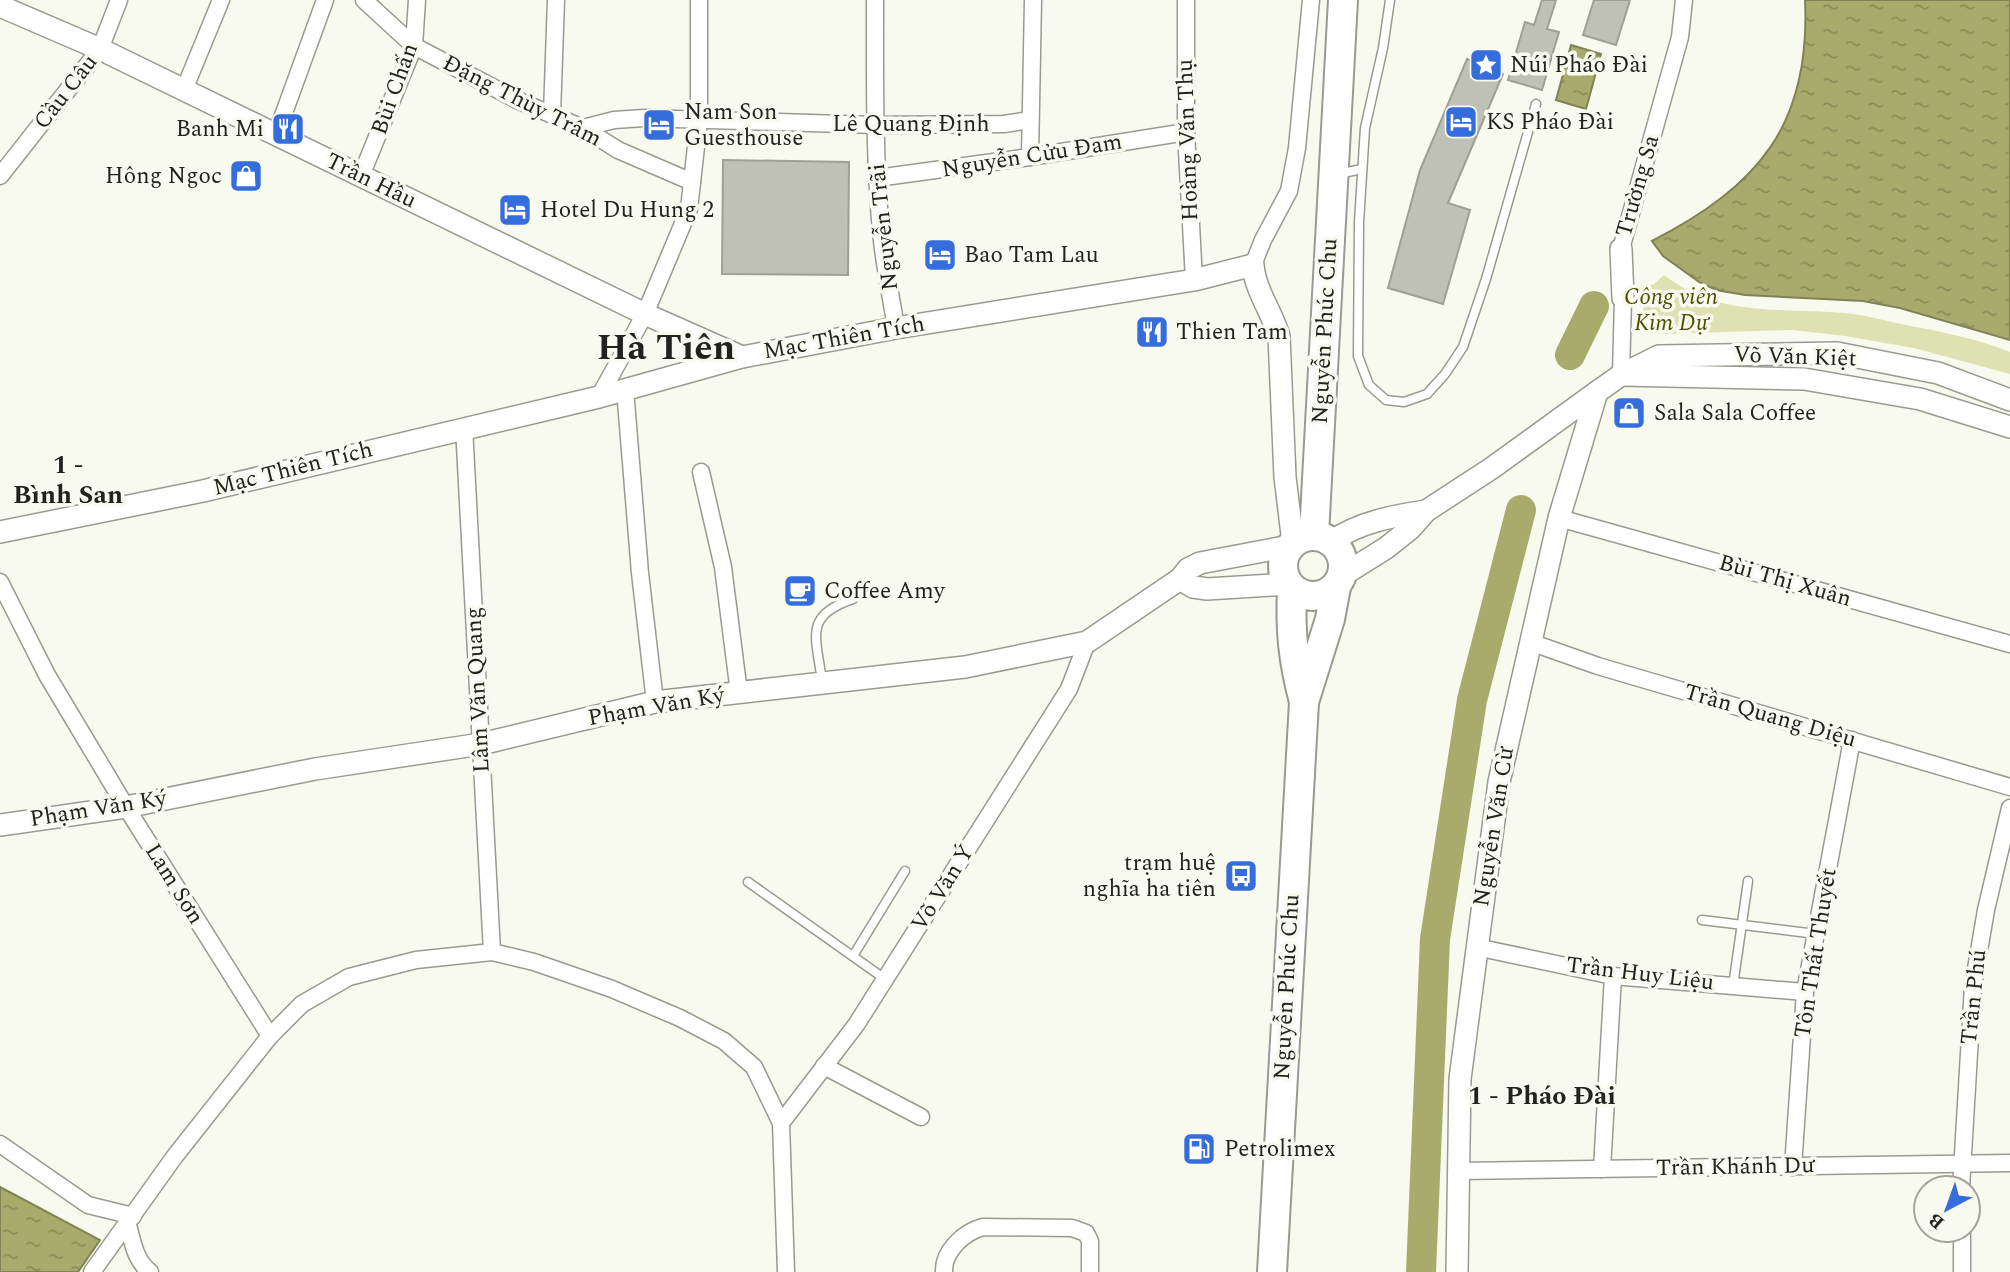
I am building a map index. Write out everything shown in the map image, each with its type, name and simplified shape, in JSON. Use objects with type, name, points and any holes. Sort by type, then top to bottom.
[{"type":"highway","name":"Nguyễn Phúc Chu","points":[[1307,541],[1343,0]]},
{"type":"highway","points":[[1307,541],[1342,555],[1339,581],[1319,596],[1309,596],[1291,586],[1284,575],[1283,565],[1307,541]]},
{"type":"highway","name":"Nguyễn Phúc Chu","points":[[1272,1272],[1304,702],[1339,581]]},
{"type":"highway","name":"Nguyễn Phúc Chu","points":[[1291,586],[1294,663],[1304,702]]},
{"type":"street","name":"Cầu Câu","points":[[0,176],[100,49],[119,0]]},
{"type":"street","points":[[184,90],[221,0]]},
{"type":"street","points":[[276,135],[325,0]]},
{"type":"street","name":"Đặng Thùy Trâm","points":[[364,0],[414,47],[517,100],[583,128],[618,150],[692,182]]},
{"type":"street","name":"Bùi Chấn","points":[[361,176],[414,47],[417,0]]},
{"type":"street","points":[[552,114],[556,0]]},
{"type":"street","points":[[599,397],[645,314],[689,209],[699,120],[699,0]]},
{"type":"street","name":"Nguyễn Trãi","points":[[875,0],[874,125],[877,178],[881,235],[896,328]]},
{"type":"street","points":[[1030,157],[1033,0]]},
{"type":"street","name":"Hoàng Văn Thụ","points":[[1185,0],[1186,132],[1194,280]]},
{"type":"street","points":[[1307,541],[1285,477],[1279,336],[1273,316],[1254,281],[1253,265],[1289,191],[1301,112],[1311,0]]},
{"type":"street","name":"Trường Sa","points":[[1621,375],[1621,249],[1680,37],[1684,0]]},
{"type":"street","name":"Trần Hầu","points":[[3,7],[100,49],[645,314],[742,357]]},
{"type":"street","name":"Lê Quang Định","points":[[583,128],[614,120],[644,118],[874,125],[1004,124],[1030,120]]},
{"type":"street","name":"Nguyễn Cửu Đam","points":[[877,178],[1186,132]]},
{"type":"street","name":"Mạc Thiên Tích","points":[[0,532],[204,491],[599,397],[742,357],[896,328],[1194,280],[1253,265]]},
{"type":"street","name":"Võ Văn Kiệt","points":[[1339,581],[1410,529],[1426,511],[1492,468],[1621,375],[1659,356],[1837,354],[1938,373],[2010,400]]},
{"type":"street","name":"Võ Văn Kiệt","points":[[1621,375],[1804,379],[1920,399],[2010,427]]},
{"type":"street","points":[[625,389],[640,573],[655,702]]},
{"type":"street","name":"Nguyễn Văn Cừ","points":[[1457,1272],[1460,1079],[1499,782],[1559,518],[1597,392]]},
{"type":"street","name":"Lâm Văn Quang","points":[[464,427],[492,953]]},
{"type":"street","points":[[701,472],[723,566],[739,692]]},
{"type":"street","name":"Võ Văn Kiệt","points":[[1307,541],[1343,533],[1370,522],[1426,511]]},
{"type":"street","name":"Bùi Thị Xuân","points":[[1559,518],[2010,644]]},
{"type":"street","name":"Phạm Văn Ký","points":[[0,825],[126,807],[315,769],[481,744],[655,702],[965,667],[1087,642],[1200,563],[1307,541]]},
{"type":"street","points":[[1180,579],[1194,587],[1207,589],[1291,586]]},
{"type":"street","name":"Lam Sơn","points":[[0,582],[47,675],[270,1037]]},
{"type":"street","name":"Võ Văn Ý","points":[[781,1123],[856,1025],[1069,689],[1087,642]]},
{"type":"street","name":"Trần Quang Diệu","points":[[1530,642],[1598,666],[2010,786]]},
{"type":"street","name":"Tôn Thất Thuyết","points":[[1793,1167],[1805,992],[1852,740]]},
{"type":"street","name":"Trần Phú","points":[[1961,1174],[1973,986],[1986,910],[2010,808]]},
{"type":"street","name":"Trần Huy Liệu","points":[[1476,947],[1613,976],[1805,992]]},
{"type":"street","points":[[92,1272],[175,1156],[270,1037],[302,1004],[349,977],[416,960],[492,953],[534,962],[612,989],[680,1018],[724,1041],[754,1067],[781,1123],[786,1272]]},
{"type":"street","points":[[1602,1169],[1613,976]]},
{"type":"street","points":[[824,1066],[921,1117]]},
{"type":"street","points":[[0,1144],[88,1205],[130,1220]]},
{"type":"street","name":"Trần Khánh Dư","points":[[1460,1171],[2010,1163]]},
{"type":"street","points":[[130,1220],[137,1256],[150,1272]]},
{"type":"street","points":[[944,1272],[944,1265],[952,1249],[969,1231],[983,1227],[1072,1228],[1086,1233],[1090,1241],[1090,1272]]},
{"type":"street","points":[[1962,1244],[1962,1272]]},
{"type":"lane","points":[[1390,0],[1383,48],[1365,128],[1359,222],[1358,356],[1369,385],[1386,400],[1404,402],[1427,394],[1445,374],[1463,347],[1486,279],[1536,104]]},
{"type":"lane","points":[[1332,175],[1362,169]]},
{"type":"lane","points":[[822,682],[816,626],[821,615],[834,605],[853,599]]},
{"type":"lane","points":[[853,956],[905,871]]},
{"type":"lane","points":[[748,881],[885,979]]},
{"type":"lane","points":[[1733,986],[1748,881]]},
{"type":"lane","points":[[1702,920],[1816,934]]},
{"type":"green space","name":"Công viên Kim Dự","points":[[1664,275],[1708,299],[1731,305],[1860,315],[1984,343],[2010,352],[2010,374],[1914,348],[1845,336],[1792,330],[1662,334],[1645,319],[1640,289],[1654,284]]},
{"type":"water","points":[[1805,0],[2010,0],[2010,340],[1900,308],[1863,301],[1745,295],[1716,290],[1699,282],[1663,256],[1652,241],[1722,198],[1749,173],[1771,146],[1787,116],[1799,82],[1805,44]]},
{"type":"water","points":[[1571,45],[1601,54],[1586,109],[1556,100]]},
{"type":"water","points":[[0,1187],[100,1240],[78,1272],[0,1272]]},
{"type":"building","points":[[1542,0],[1556,0],[1547,29],[1559,32],[1542,90],[1508,80],[1525,22],[1534,25]]},
{"type":"building","points":[[1594,0],[1630,0],[1616,45],[1583,35]]},
{"type":"building","points":[[1467,59],[1503,74],[1448,203],[1470,210],[1443,304],[1388,288],[1420,170]]},
{"type":"building","points":[[723,160],[849,162],[848,275],[722,274]]},
{"type":"waterway","points":[[1570,355],[1594,306]]},
{"type":"waterway","points":[[1421,1272],[1435,939],[1472,700],[1521,510]]},
{"type":"place","name":"Núi Pháo Đài","points":[[1486,65]]},
{"type":"place","name":"KS Pháo Đài","points":[[1461,122]]},
{"type":"place","name":"Nam Son Guesthouse","points":[[659,125]]},
{"type":"place","name":"Banh Mi","points":[[288,129]]},
{"type":"place","name":"Hông Ngoc","points":[[246,176]]},
{"type":"place","name":"Hotel Du Hung 2","points":[[515,210]]},
{"type":"place","name":"Bao Tam Lau","points":[[940,255]]},
{"type":"place","name":"Thien Tam","points":[[1152,332]]},
{"type":"place","name":"Sala Sala Coffee","points":[[1629,413]]},
{"type":"place","name":"Coffee Amy","points":[[800,591]]},
{"type":"place","name":"trạm huệ nghĩa ha tiên","points":[[1241,876]]},
{"type":"place","name":"Petrolimex","points":[[1199,1149]]},
{"type":"district","name":"Hà Tiên","points":[[666,348]]},
{"type":"district","name":"1 - Bình San","points":[[68,480]]},
{"type":"district","name":"1 - Pháo Đài","points":[[1542,1096]]}]
